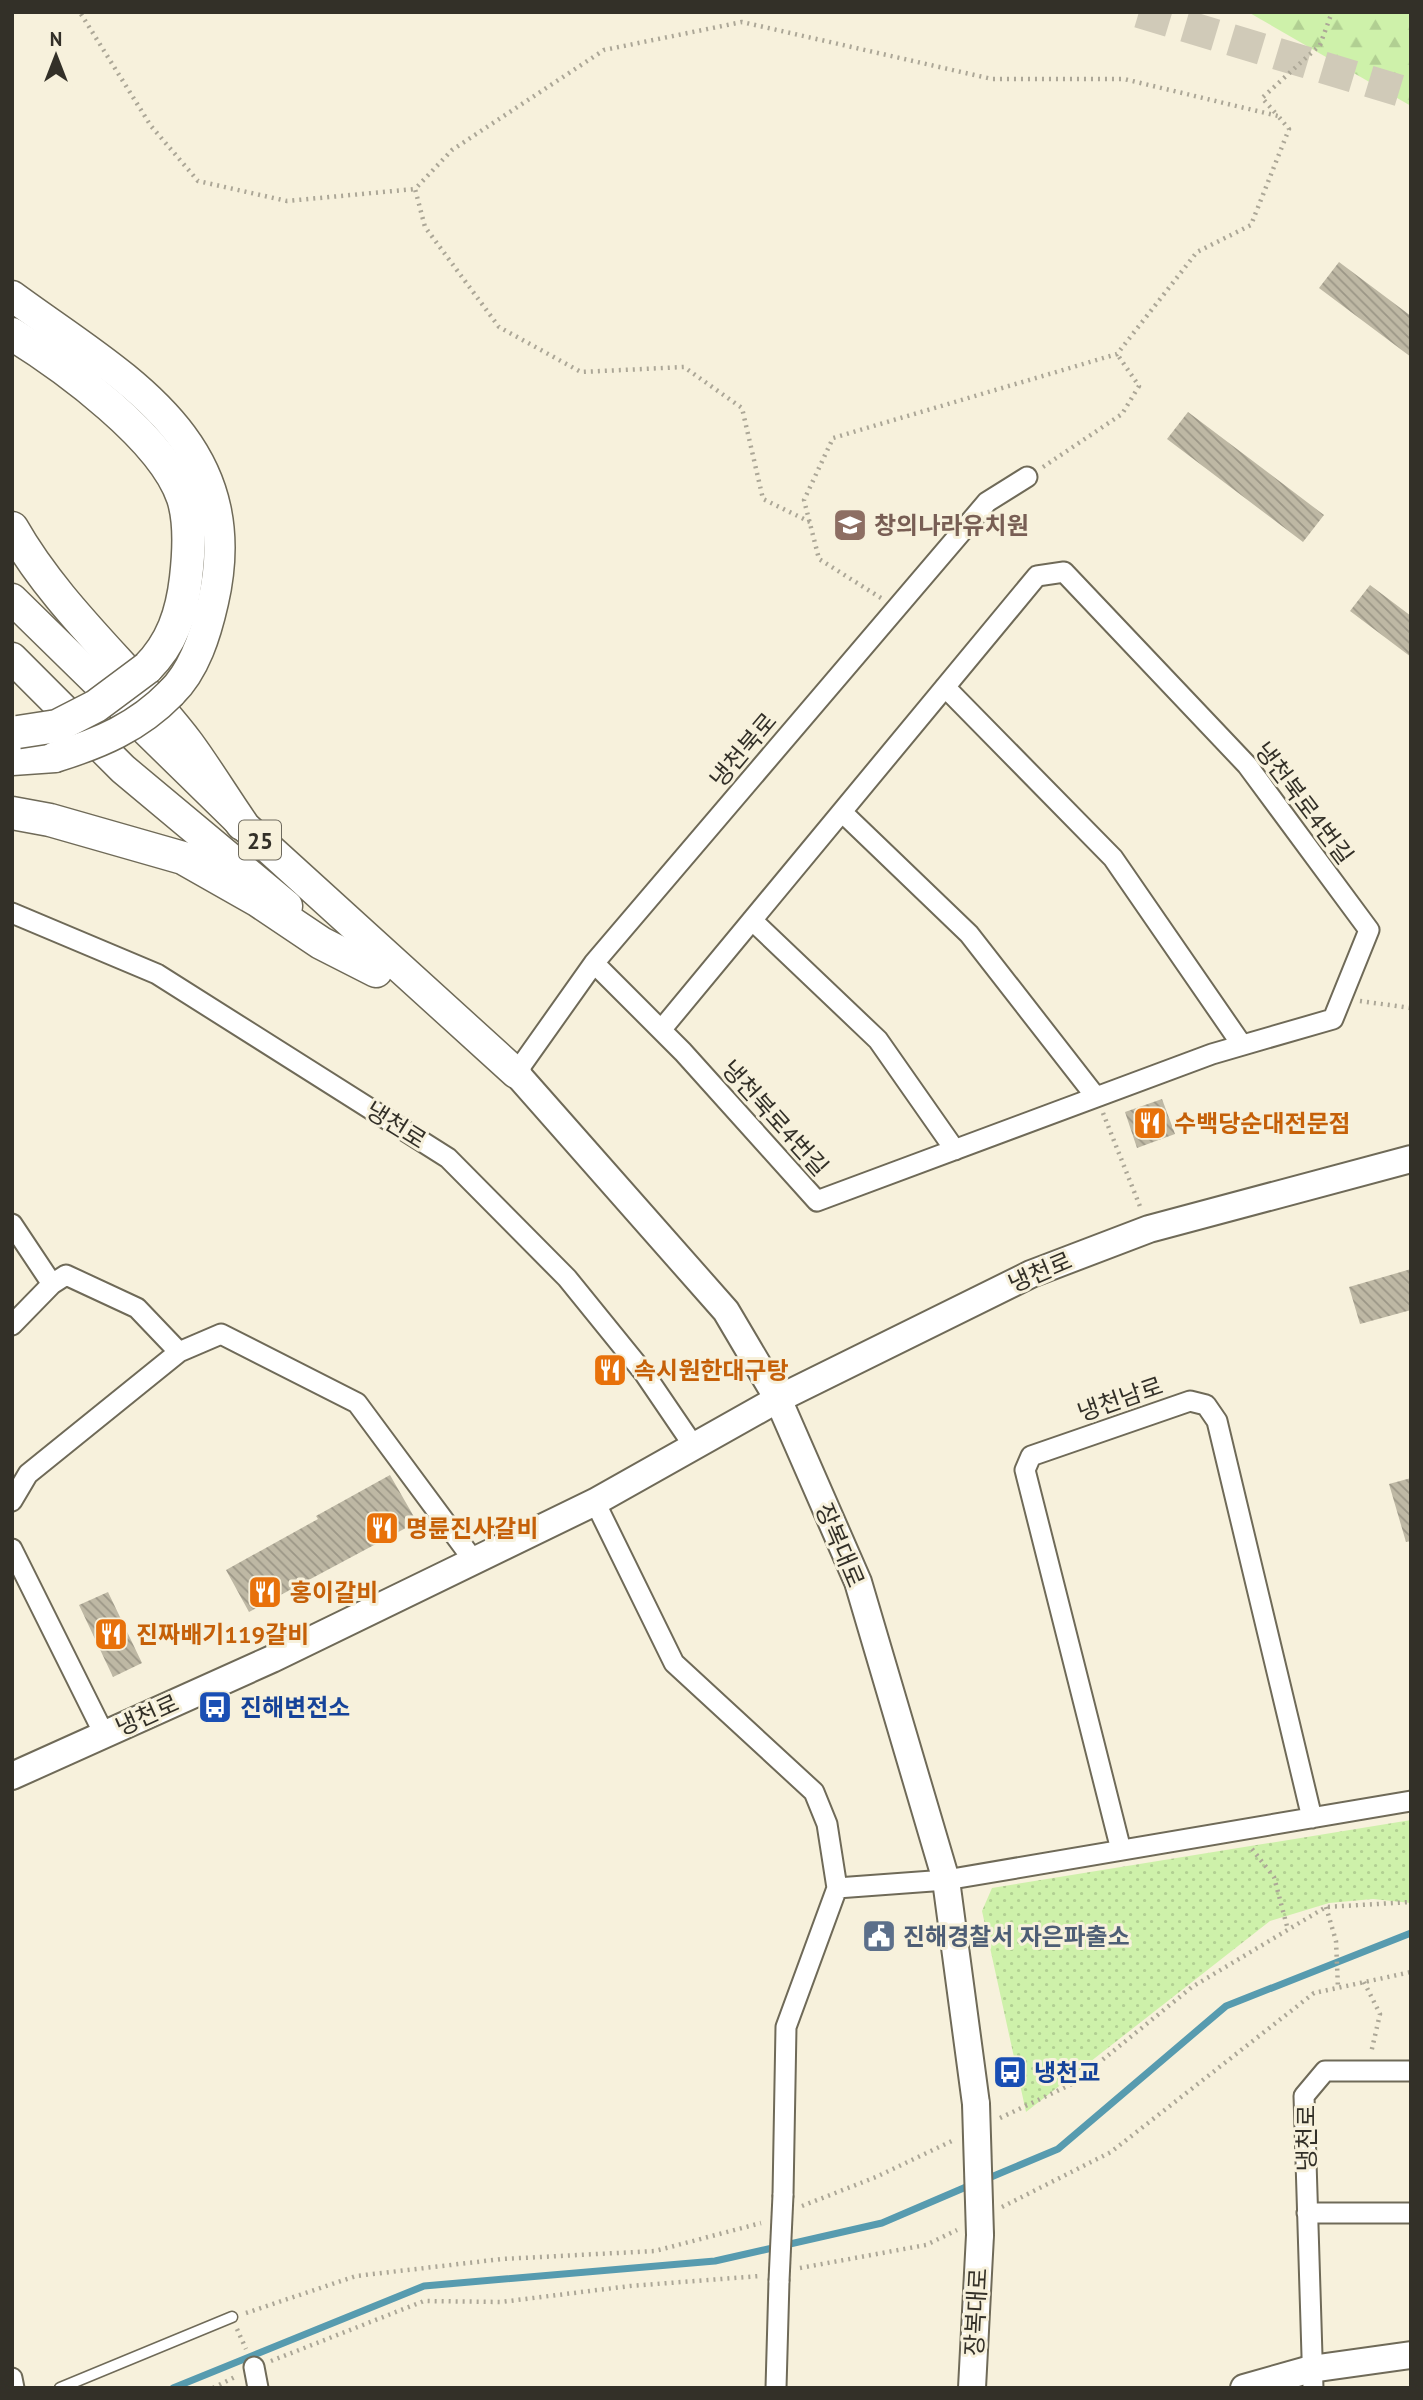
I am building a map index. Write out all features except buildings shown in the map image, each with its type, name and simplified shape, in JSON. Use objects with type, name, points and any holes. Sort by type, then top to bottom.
[{"type":"highway","points":[[12,334],[51,358],[124,419],[161,459],[182,496],[188,538],[184,594],[170,640],[147,668],[96,706],[57,726],[14,742]]},
{"type":"highway","points":[[12,528],[24,549],[103,649],[187,743],[242,824]]},
{"type":"highway","points":[[12,813],[63,823],[183,858],[257,900],[321,943],[376,971]]},
{"type":"main road","points":[[12,296],[124,379],[171,419],[186,438],[209,481],[218,524],[215,591],[196,657],[171,693],[149,716],[122,732],[55,757],[14,742]]},
{"type":"main road","name":"25","points":[[12,599],[242,824],[516,1073]]},
{"type":"main road","name":"25","points":[[12,658],[123,769],[270,893],[516,1073]]},
{"type":"main road","name":"장복대로","points":[[516,1073],[726,1311],[778,1399],[858,1582],[946,1880],[976,2104],[972,2231],[972,2388]]},
{"type":"main road","name":"냉천로","points":[[12,1776],[272,1659],[595,1502],[778,1399],[1031,1274],[1149,1229],[1411,1159]]},
{"type":"main road","points":[[1244,2388],[1312,2378],[1411,2356]]},
{"type":"street","name":"냉천북로","points":[[516,1073],[594,963],[987,502],[1027,477]]},
{"type":"street","name":"냉천북로4번길","points":[[594,963],[661,1030],[817,1201],[1242,1045],[1333,1019],[1369,930],[1247,765],[1064,572],[1037,576],[945,687]]},
{"type":"street","points":[[661,1030],[945,687],[1113,858],[1242,1045]]},
{"type":"street","points":[[842,812],[969,934],[1097,1097]]},
{"type":"street","name":"냉천로","points":[[12,913],[156,974],[448,1158],[567,1278],[645,1373],[693,1445]]},
{"type":"street","points":[[752,920],[878,1040],[955,1150]]},
{"type":"street","points":[[12,1224],[59,1280],[137,1308],[179,1352]]},
{"type":"street","points":[[12,1325],[59,1280]]},
{"type":"street","points":[[12,1501],[29,1474],[179,1352],[222,1334],[358,1403],[474,1561]]},
{"type":"street","name":"냉천남로","points":[[1121,1850],[1026,1470],[1031,1456],[1191,1401],[1206,1405],[1217,1421],[1312,1818]]},
{"type":"street","points":[[595,1502],[674,1663],[814,1792],[827,1824],[837,1888],[786,2027],[783,2195],[777,2276],[776,2388]]},
{"type":"street","points":[[12,1549],[104,1734]]},
{"type":"street","points":[[837,1888],[946,1880],[1411,1801]]},
{"type":"street","name":"냉천로","points":[[1312,2378],[1304,2095],[1325,2071],[1411,2071]]},
{"type":"street","points":[[1307,2213],[1411,2213]]},
{"type":"street","points":[[254,2367],[258,2388]]},
{"type":"street","points":[[12,2378],[15,2388]]},
{"type":"lane","points":[[60,2388],[232,2318]]},
{"type":"path","points":[[897,608],[819,559],[804,500],[833,438],[1117,354],[1197,252],[1251,225],[1289,130],[1262,98],[1320,45],[1332,12]]},
{"type":"path","points":[[80,14],[152,126],[198,181],[287,201],[415,189],[452,150],[604,50],[742,22],[992,79],[1124,79],[1278,116]]},
{"type":"path","points":[[415,189],[425,228],[499,327],[581,372],[684,367],[742,408],[763,499],[810,522]]},
{"type":"path","points":[[1027,477],[1122,414],[1139,386],[1117,354]]},
{"type":"path","points":[[1341,998],[1411,1008]]},
{"type":"path","points":[[1097,1097],[1149,1229]]},
{"type":"path","points":[[1237,1830],[1274,1877],[1288,1930]]},
{"type":"path","points":[[1192,1987],[1326,1907],[1411,1902]]},
{"type":"path","points":[[1326,1907],[1336,1945],[1338,1988]]},
{"type":"path","points":[[1000,2208],[1111,2152],[1314,1993],[1411,1972]]},
{"type":"path","points":[[1364,1982],[1380,2014],[1367,2071]]},
{"type":"path","points":[[232,2318],[356,2276],[502,2259],[655,2251],[743,2230]]},
{"type":"path","points":[[254,2367],[424,2301],[501,2302],[630,2286],[777,2276],[926,2245],[972,2231]]},
{"type":"green space","points":[[1248,12],[1411,12],[1411,106]]},
{"type":"green space","points":[[1411,1820],[1411,1903],[1373,1899],[1329,1903],[1270,1921],[1026,2112],[982,1911],[992,1888]]},
{"type":"waterway","points":[[984,2180],[1058,2149],[1226,2006],[1411,1933]]},
{"type":"waterway","points":[[173,2388],[424,2286],[715,2261],[882,2223],[973,2184]]},
{"type":"tunnel","points":[[1139,12],[1411,94]]},
{"type":"place","name":"창의나라유치원","points":[[850,525]]},
{"type":"place","name":"수백당순대전문점","points":[[1150,1123]]},
{"type":"place","name":"속시원한대구탕","points":[[610,1370]]},
{"type":"place","name":"명륜진사갈비","points":[[382,1528]]},
{"type":"place","name":"홍이갈비","points":[[265,1592]]},
{"type":"place","name":"진짜배기119갈비","points":[[111,1634]]},
{"type":"place","name":"진해변전소","points":[[215,1707]]},
{"type":"place","name":"진해경찰서 자은파출소","points":[[879,1936]]},
{"type":"place","name":"냉천교","points":[[1010,2072]]}]
